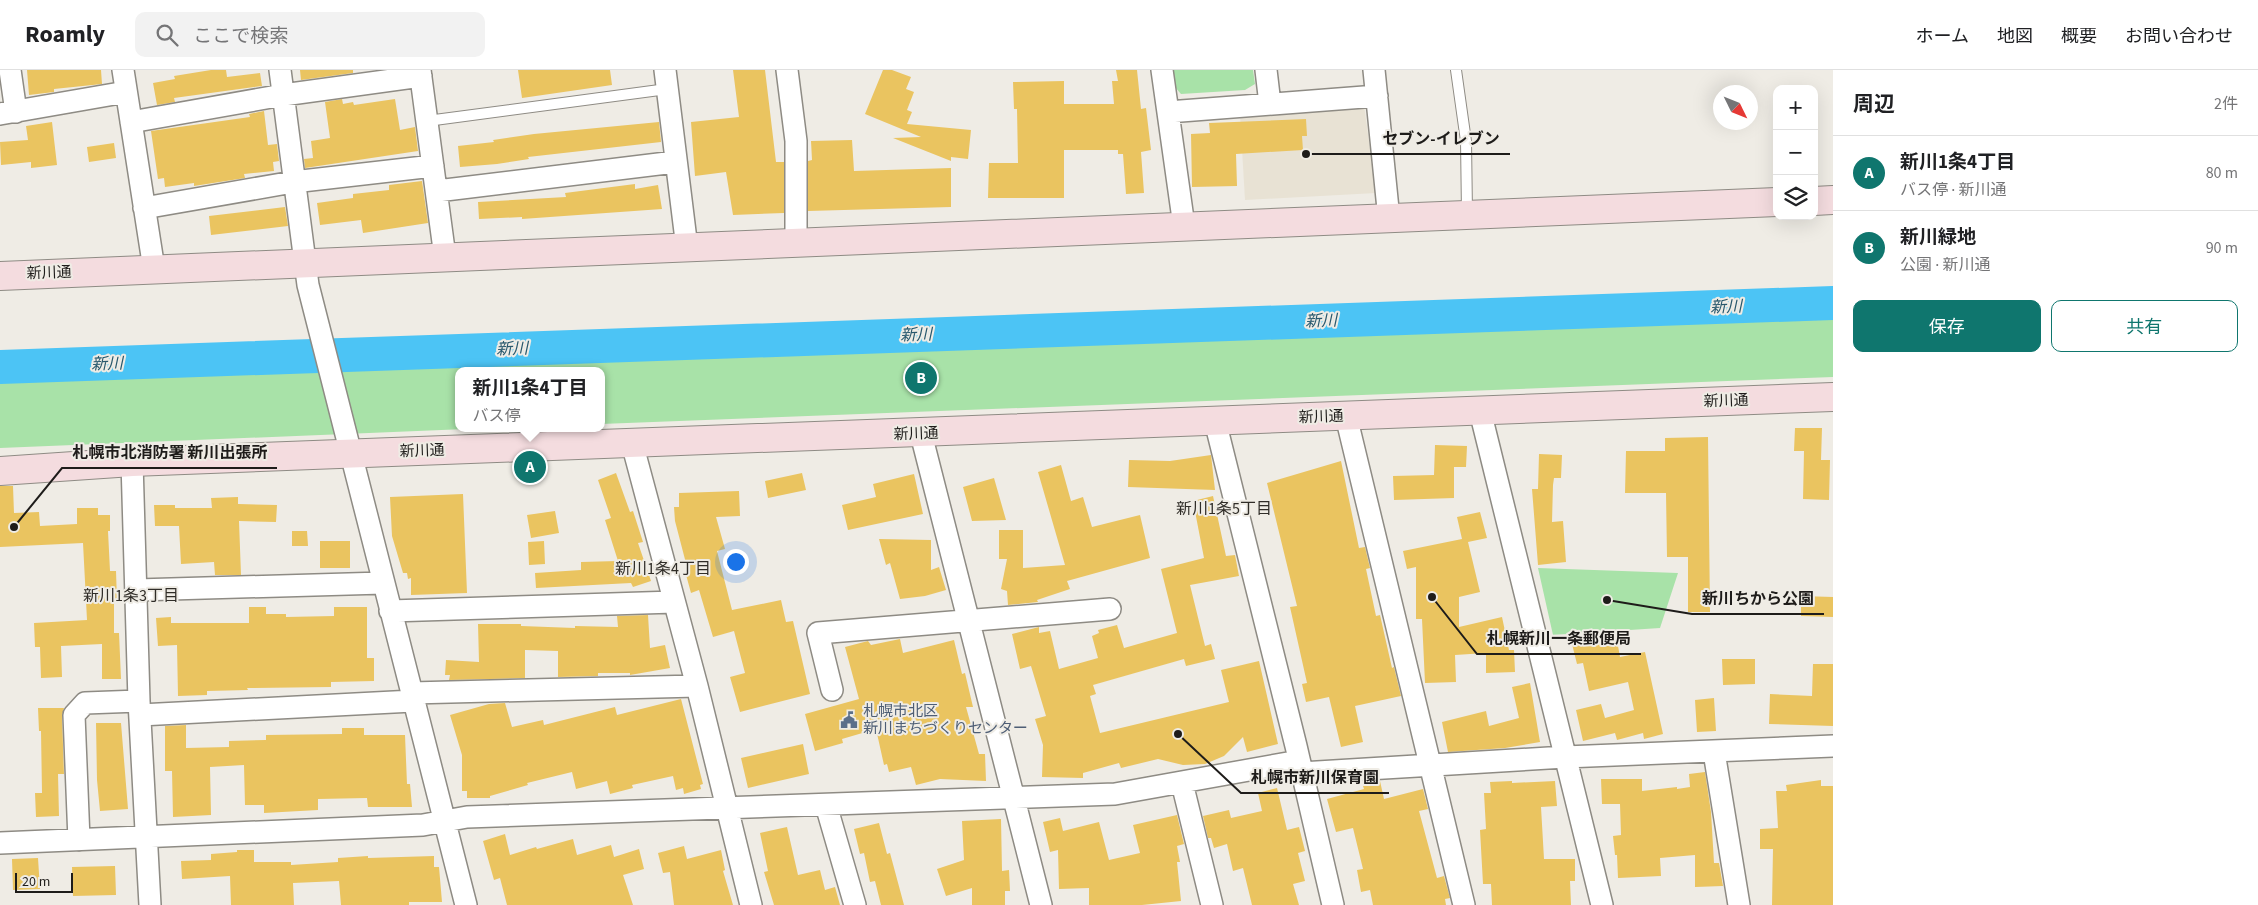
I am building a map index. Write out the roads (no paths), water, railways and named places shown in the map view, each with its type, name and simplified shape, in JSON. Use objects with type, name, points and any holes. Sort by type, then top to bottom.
[{"type":"street","points":[[10,70],[8,113],[126,92]]},
{"type":"street","points":[[123,70],[154,269]]},
{"type":"street","points":[[280,70],[306,274],[347,442],[466,905]]},
{"type":"street","points":[[787,70],[796,141],[796,242]]},
{"type":"street","points":[[1162,70],[1184,226]]},
{"type":"street","points":[[1266,70],[1270,104]]},
{"type":"street","points":[[1374,70],[1389,220]]},
{"type":"street","points":[[131,122],[421,73],[445,257]]},
{"type":"street","points":[[666,79],[687,248]]},
{"type":"street","points":[[1168,112],[1377,96]]},
{"type":"street","points":[[437,191],[675,162]]},
{"type":"street","points":[[144,208],[293,182],[433,166]]},
{"type":"street","points":[[1818,201],[1833,200]]},
{"type":"street","name":"新川通","points":[[0,276],[154,269],[306,274],[445,257],[1184,226],[1389,220],[1773,202]]},
{"type":"street","name":"新川通","points":[[0,471],[132,462],[347,442],[632,443],[921,434],[1215,420],[1833,397]]},
{"type":"street","points":[[1480,411],[1602,905]]},
{"type":"street","points":[[1346,416],[1464,905]]},
{"type":"street","points":[[1215,420],[1333,905]]},
{"type":"street","points":[[921,434],[1041,905]]},
{"type":"street","points":[[632,443],[697,686],[751,905]]},
{"type":"street","points":[[132,462],[140,708],[150,905]]},
{"type":"street","points":[[137,590],[383,583]]},
{"type":"street","points":[[390,611],[674,602]]},
{"type":"street","points":[[832,690],[818,634],[969,619],[1110,609]]},
{"type":"street","points":[[79,840],[74,715],[85,703],[140,708],[697,686]]},
{"type":"street","points":[[0,843],[423,825],[467,817],[1115,794],[1300,767],[1430,765],[1565,757],[1833,746]]},
{"type":"street","points":[[1714,752],[1739,905]]},
{"type":"street","points":[[1182,783],[1212,905]]},
{"type":"street","points":[[826,805],[854,905]]},
{"type":"lane","points":[[1456,70],[1466,141],[1467,215]]},
{"type":"lane","points":[[427,121],[666,79]]},
{"type":"waterway","name":"新川","points":[[0,367],[1833,303]]},
{"type":"place","name":"セブン-イレブン","points":[[1306,154]]},
{"type":"place","name":"新川緑地","points":[[921,378]]},
{"type":"place","name":"新川1条4丁目","points":[[530,467]]},
{"type":"place","name":"札幌市北消防署 新川出張所","points":[[14,527]]},
{"type":"place","name":"札幌新川一条郵便局","points":[[1432,597]]},
{"type":"place","name":"新川ちから公園","points":[[1607,600]]},
{"type":"place","name":"札幌市北区 新川まちづくりセンター","points":[[849,720]]},
{"type":"place","name":"札幌市新川保育園","points":[[1178,734]]},
{"type":"district","name":"新川1条5丁目","points":[[1224,509]]},
{"type":"district","name":"新川1条4丁目","points":[[663,569]]},
{"type":"district","name":"新川1条3丁目","points":[[131,596]]}]
